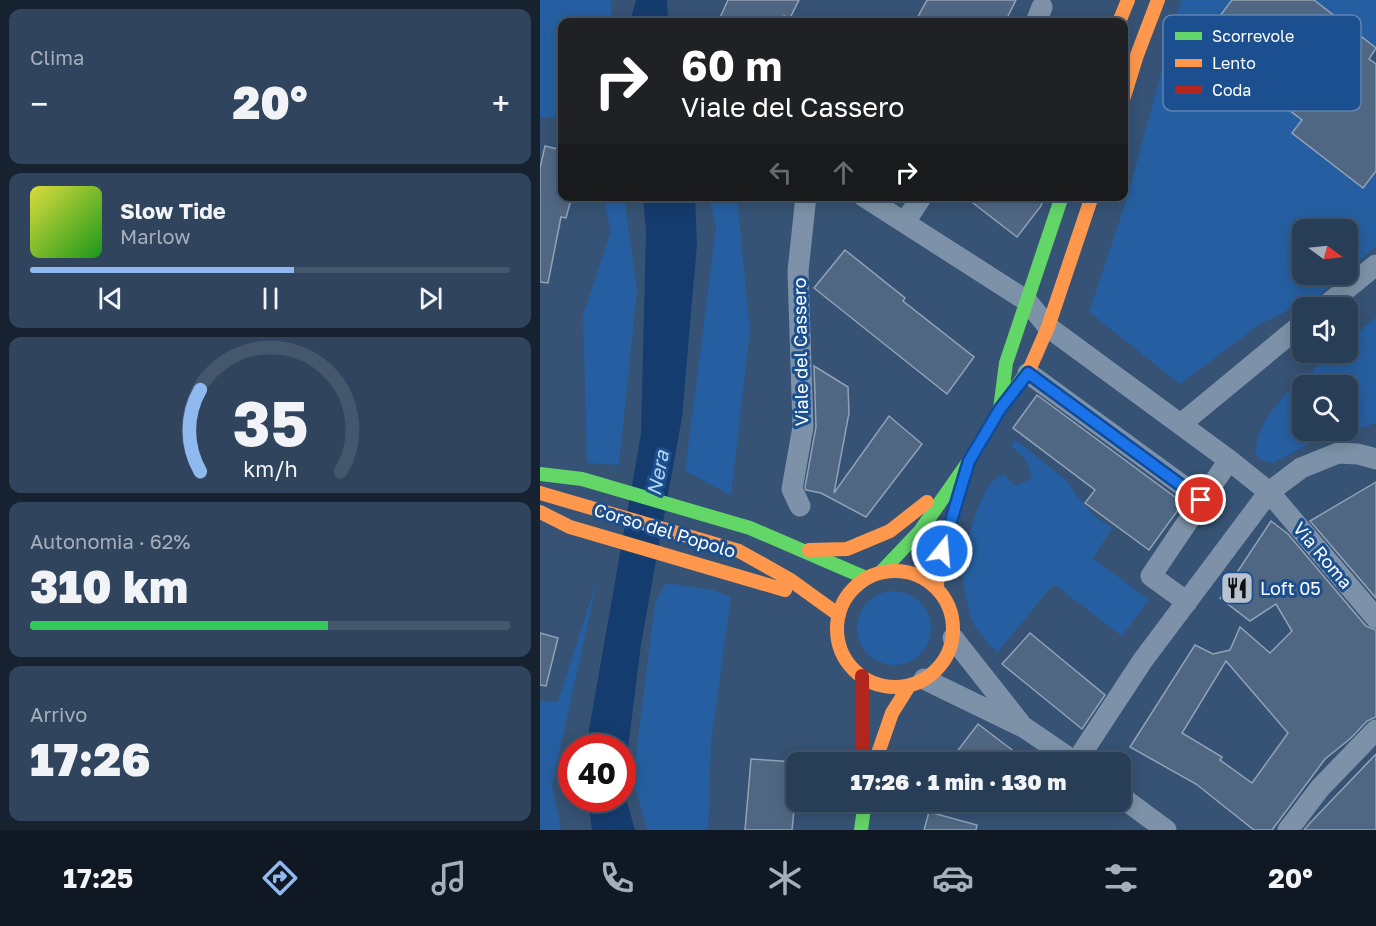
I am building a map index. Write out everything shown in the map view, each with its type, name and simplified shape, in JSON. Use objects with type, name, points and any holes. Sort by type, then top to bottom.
[{"type":"street","points":[[1121,18],[1128,0]]},
{"type":"street","points":[[1128,84],[1158,0]]},
{"type":"street","name":"Viale del Cassero","points":[[800,506],[792,489],[803,427],[798,271],[805,201]]},
{"type":"street","points":[[871,201],[1027,301],[1048,327],[1181,424],[1269,492]]},
{"type":"street","points":[[905,222],[919,201]]},
{"type":"street","points":[[1000,409],[1006,363],[1060,201]]},
{"type":"street","points":[[881,572],[920,531],[969,461],[1000,409],[1028,373],[1048,327],[1090,201]]},
{"type":"street","points":[[1337,297],[1376,265]]},
{"type":"street","points":[[1181,424],[1292,332]]},
{"type":"street","points":[[1028,373],[1201,500]]},
{"type":"street","points":[[1082,752],[1143,660],[1269,492],[1301,468],[1319,459],[1338,453],[1370,460]]},
{"type":"street","points":[[1187,602],[1151,576],[1229,460]]},
{"type":"street","points":[[937,588],[938,565],[969,461]]},
{"type":"street","name":"Corso del Popolo","points":[[540,474],[582,479],[750,528],[866,578]]},
{"type":"street","points":[[801,550],[847,549],[890,531],[953,482]]},
{"type":"street","name":"Via Roma","points":[[1269,492],[1292,511],[1376,618]]},
{"type":"street","name":"Corso del Popolo","points":[[540,493],[739,551],[789,579],[839,615]]},
{"type":"street","name":"Corso del Popolo","points":[[540,512],[570,527],[814,598]]},
{"type":"street","points":[[739,551],[831,564]]},
{"type":"street","points":[[878,752],[886,725],[902,694],[917,682],[938,669],[953,638],[953,620],[948,603],[937,588],[925,578],[896,570],[881,572],[866,578],[849,594],[839,615],[838,638],[846,660],[862,676],[876,684],[892,687],[917,682],[1024,728],[1060,752]]},
{"type":"street","points":[[953,638],[1024,728]]},
{"type":"street","points":[[862,676],[863,752]]},
{"type":"street","points":[[1288,830],[1320,788],[1376,730]]},
{"type":"street","points":[[1131,804],[1166,830]]},
{"type":"street","points":[[861,830],[863,812]]},
{"type":"shaded area","points":[[540,0],[611,0],[611,18],[558,18],[558,116],[540,118]]},
{"type":"shaded area","points":[[1181,0],[1232,0],[1221,15],[1177,15]]},
{"type":"shaded area","points":[[1314,0],[1376,0],[1376,48],[1361,36],[1361,15],[1333,15]]},
{"type":"shaded area","points":[[1163,66],[1163,111],[1290,111],[1302,120],[1292,133],[1363,188],[1376,171],[1376,246],[1358,262],[1358,219],[1292,219],[1292,285],[1332,285],[1317,297],[1292,297],[1292,309],[1260,324],[1180,384],[1089,312],[1126,201],[1128,201]]},
{"type":"shaded area","points":[[604,201],[625,201],[637,290],[619,465],[587,463],[583,315],[611,231]]},
{"type":"shaded area","points":[[710,201],[737,201],[750,331],[731,495],[685,471],[716,228]]},
{"type":"shaded area","points":[[1376,317],[1376,423],[1358,429],[1358,375],[1308,375],[1322,363],[1358,363],[1358,333]]},
{"type":"shaded area","points":[[1292,389],[1292,441],[1314,441],[1273,463],[1261,460],[1255,454],[1258,438],[1273,409]]},
{"type":"shaded area","points":[[1016,440],[1067,481],[1080,500],[1097,518],[1112,528],[1093,558],[1149,600],[1122,636],[1055,585],[1050,588],[997,653],[974,624],[967,603],[963,578],[966,550],[981,501],[996,478],[1005,475],[1014,486],[1031,479],[1025,460],[1011,446]]},
{"type":"shaded area","points":[[598,577],[563,734],[558,734],[558,758],[552,785],[561,830],[540,830],[540,701],[558,702]]},
{"type":"shaded area","points":[[666,583],[713,590],[731,597],[711,743],[708,830],[647,830],[636,790],[636,755],[655,603]]},
{"type":"shaded area","points":[[894,591],[915,597],[925,607],[931,628],[925,649],[915,659],[894,665],[873,659],[863,649],[857,628],[863,607],[873,597]]},
{"type":"water","points":[[636,0],[667,0],[668,18],[631,18]]},
{"type":"water","name":"Nera","points":[[643,201],[695,201],[697,244],[682,417],[641,644],[630,734],[588,734],[641,434],[646,232]]},
{"type":"water","points":[[590,812],[630,812],[635,830],[592,830]]},
{"type":"building","points":[[728,0],[799,0],[790,18],[784,16],[783,18],[720,18]]},
{"type":"building","points":[[927,0],[1016,0],[1007,18],[917,18]]},
{"type":"building","points":[[1232,0],[1314,0],[1333,15],[1221,15]]},
{"type":"building","points":[[1361,36],[1376,48],[1369,59],[1376,64],[1376,171],[1363,188],[1292,133],[1302,120],[1290,111],[1361,111]]},
{"type":"building","points":[[545,146],[558,149],[558,201],[571,201],[566,218],[561,217],[548,283],[540,282],[540,168]]},
{"type":"building","points":[[970,201],[1042,201],[1017,237]]},
{"type":"building","points":[[845,250],[905,298],[903,301],[974,357],[947,394],[814,288]]},
{"type":"building","points":[[814,366],[848,387],[849,413],[834,493],[889,416],[922,444],[866,517],[821,493],[806,490],[816,427]]},
{"type":"building","points":[[1037,395],[1183,503],[1149,550],[1085,503],[1095,490],[1013,428]]},
{"type":"building","points":[[1376,482],[1376,598],[1310,521]]},
{"type":"building","points":[[1271,521],[1288,534],[1366,626],[1376,630],[1376,717],[1367,721],[1351,738],[1325,759],[1272,830],[1254,830],[1196,784],[1130,747],[1195,645],[1213,654],[1230,650],[1240,627],[1270,653],[1292,631],[1276,604],[1250,621],[1220,598]],"holes":[[[1226,661],[1288,733],[1252,783],[1220,760],[1222,757],[1182,733]]]},
{"type":"building","points":[[540,633],[558,638],[546,686],[540,685]]},
{"type":"building","points":[[1030,633],[1105,695],[1082,729],[1002,664]]},
{"type":"building","points":[[978,724],[1015,752],[957,752]]},
{"type":"building","points":[[1376,754],[1376,830],[1304,830],[1309,824]]},
{"type":"building","points":[[751,759],[786,761],[786,812],[794,812],[792,830],[745,830]]},
{"type":"building","points":[[929,812],[977,825],[976,830],[924,830]]},
{"type":"traffic: fast","points":[[1000,409],[1006,363],[1060,201]]},
{"type":"traffic: fast","points":[[881,572],[920,531],[969,461],[1000,409],[1030,368]]},
{"type":"traffic: fast","points":[[540,474],[582,479],[750,528],[866,578]]},
{"type":"traffic: fast","points":[[861,830],[863,812]]},
{"type":"traffic: slow","points":[[1121,18],[1128,0]]},
{"type":"traffic: slow","points":[[1128,84],[1158,0]]},
{"type":"traffic: slow","points":[[1030,368],[1048,327],[1090,201]]},
{"type":"traffic: slow","points":[[937,588],[938,565],[962,484]]},
{"type":"traffic: slow","points":[[540,493],[739,551],[789,579],[839,615]]},
{"type":"traffic: slow","points":[[809,550],[847,549],[890,531],[927,502]]},
{"type":"traffic: slow","points":[[540,512],[570,527],[785,590]]},
{"type":"traffic: slow","points":[[895,571],[917,576],[936,588],[948,607],[953,629],[948,651],[936,670],[917,682],[895,687],[873,682],[854,670],[842,651],[837,629],[842,607],[854,588],[873,576],[895,571]]},
{"type":"traffic: slow","points":[[878,752],[892,713],[909,686]]},
{"type":"traffic: jam","points":[[862,676],[863,752]]},
{"type":"place","name":"Loft 05","points":[[1237,588]]},
{"type":"route","points":[[942,551],[969,461],[1000,409],[1028,373],[1201,500]]}]
